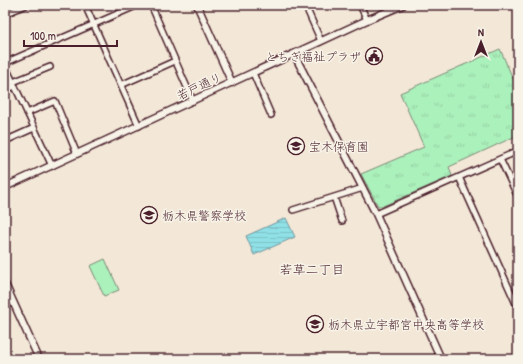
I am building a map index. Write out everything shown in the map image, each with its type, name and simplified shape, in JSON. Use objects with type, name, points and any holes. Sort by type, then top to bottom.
[{"type":"street","points":[[5,14],[26,5]]},
{"type":"street","points":[[85,5],[139,126]]},
{"type":"street","points":[[52,166],[5,64],[138,5]]},
{"type":"street","points":[[151,5],[193,101]]},
{"type":"street","points":[[197,5],[232,83]]},
{"type":"street","points":[[304,5],[321,41]]},
{"type":"street","points":[[360,5],[367,20]]},
{"type":"street","name":"若戸通り","points":[[5,187],[321,41],[403,5]]},
{"type":"street","points":[[294,54],[376,214],[441,359]]},
{"type":"street","points":[[121,85],[175,61]]},
{"type":"street","points":[[5,90],[50,66]]},
{"type":"street","points":[[253,73],[271,115]]},
{"type":"street","points":[[27,112],[54,101],[77,154]]},
{"type":"street","points":[[5,141],[34,128]]},
{"type":"street","points":[[376,214],[518,151]]},
{"type":"street","points":[[500,159],[518,197]]},
{"type":"street","points":[[459,177],[518,307]]},
{"type":"street","points":[[293,210],[362,188]]},
{"type":"street","points":[[334,197],[342,221]]},
{"type":"street","points":[[5,284],[39,359]]},
{"type":"green space","points":[[500,49],[518,90],[518,135],[449,167],[452,176],[383,206],[378,206],[361,174],[424,147],[400,93]]},
{"type":"green space","points":[[105,259],[119,290],[104,296],[90,266]]},
{"type":"water","points":[[286,218],[295,237],[254,255],[246,236]]},
{"type":"place","name":"とちぎ福祉プラザ","points":[[374,56]]},
{"type":"place","name":"宝木保育園","points":[[296,146]]},
{"type":"place","name":"栃木県警察学校","points":[[149,215]]},
{"type":"place","name":"栃木県立宇都宮中央高等学校","points":[[315,324]]},
{"type":"district","name":"若草二丁目","points":[[312,269]]}]
